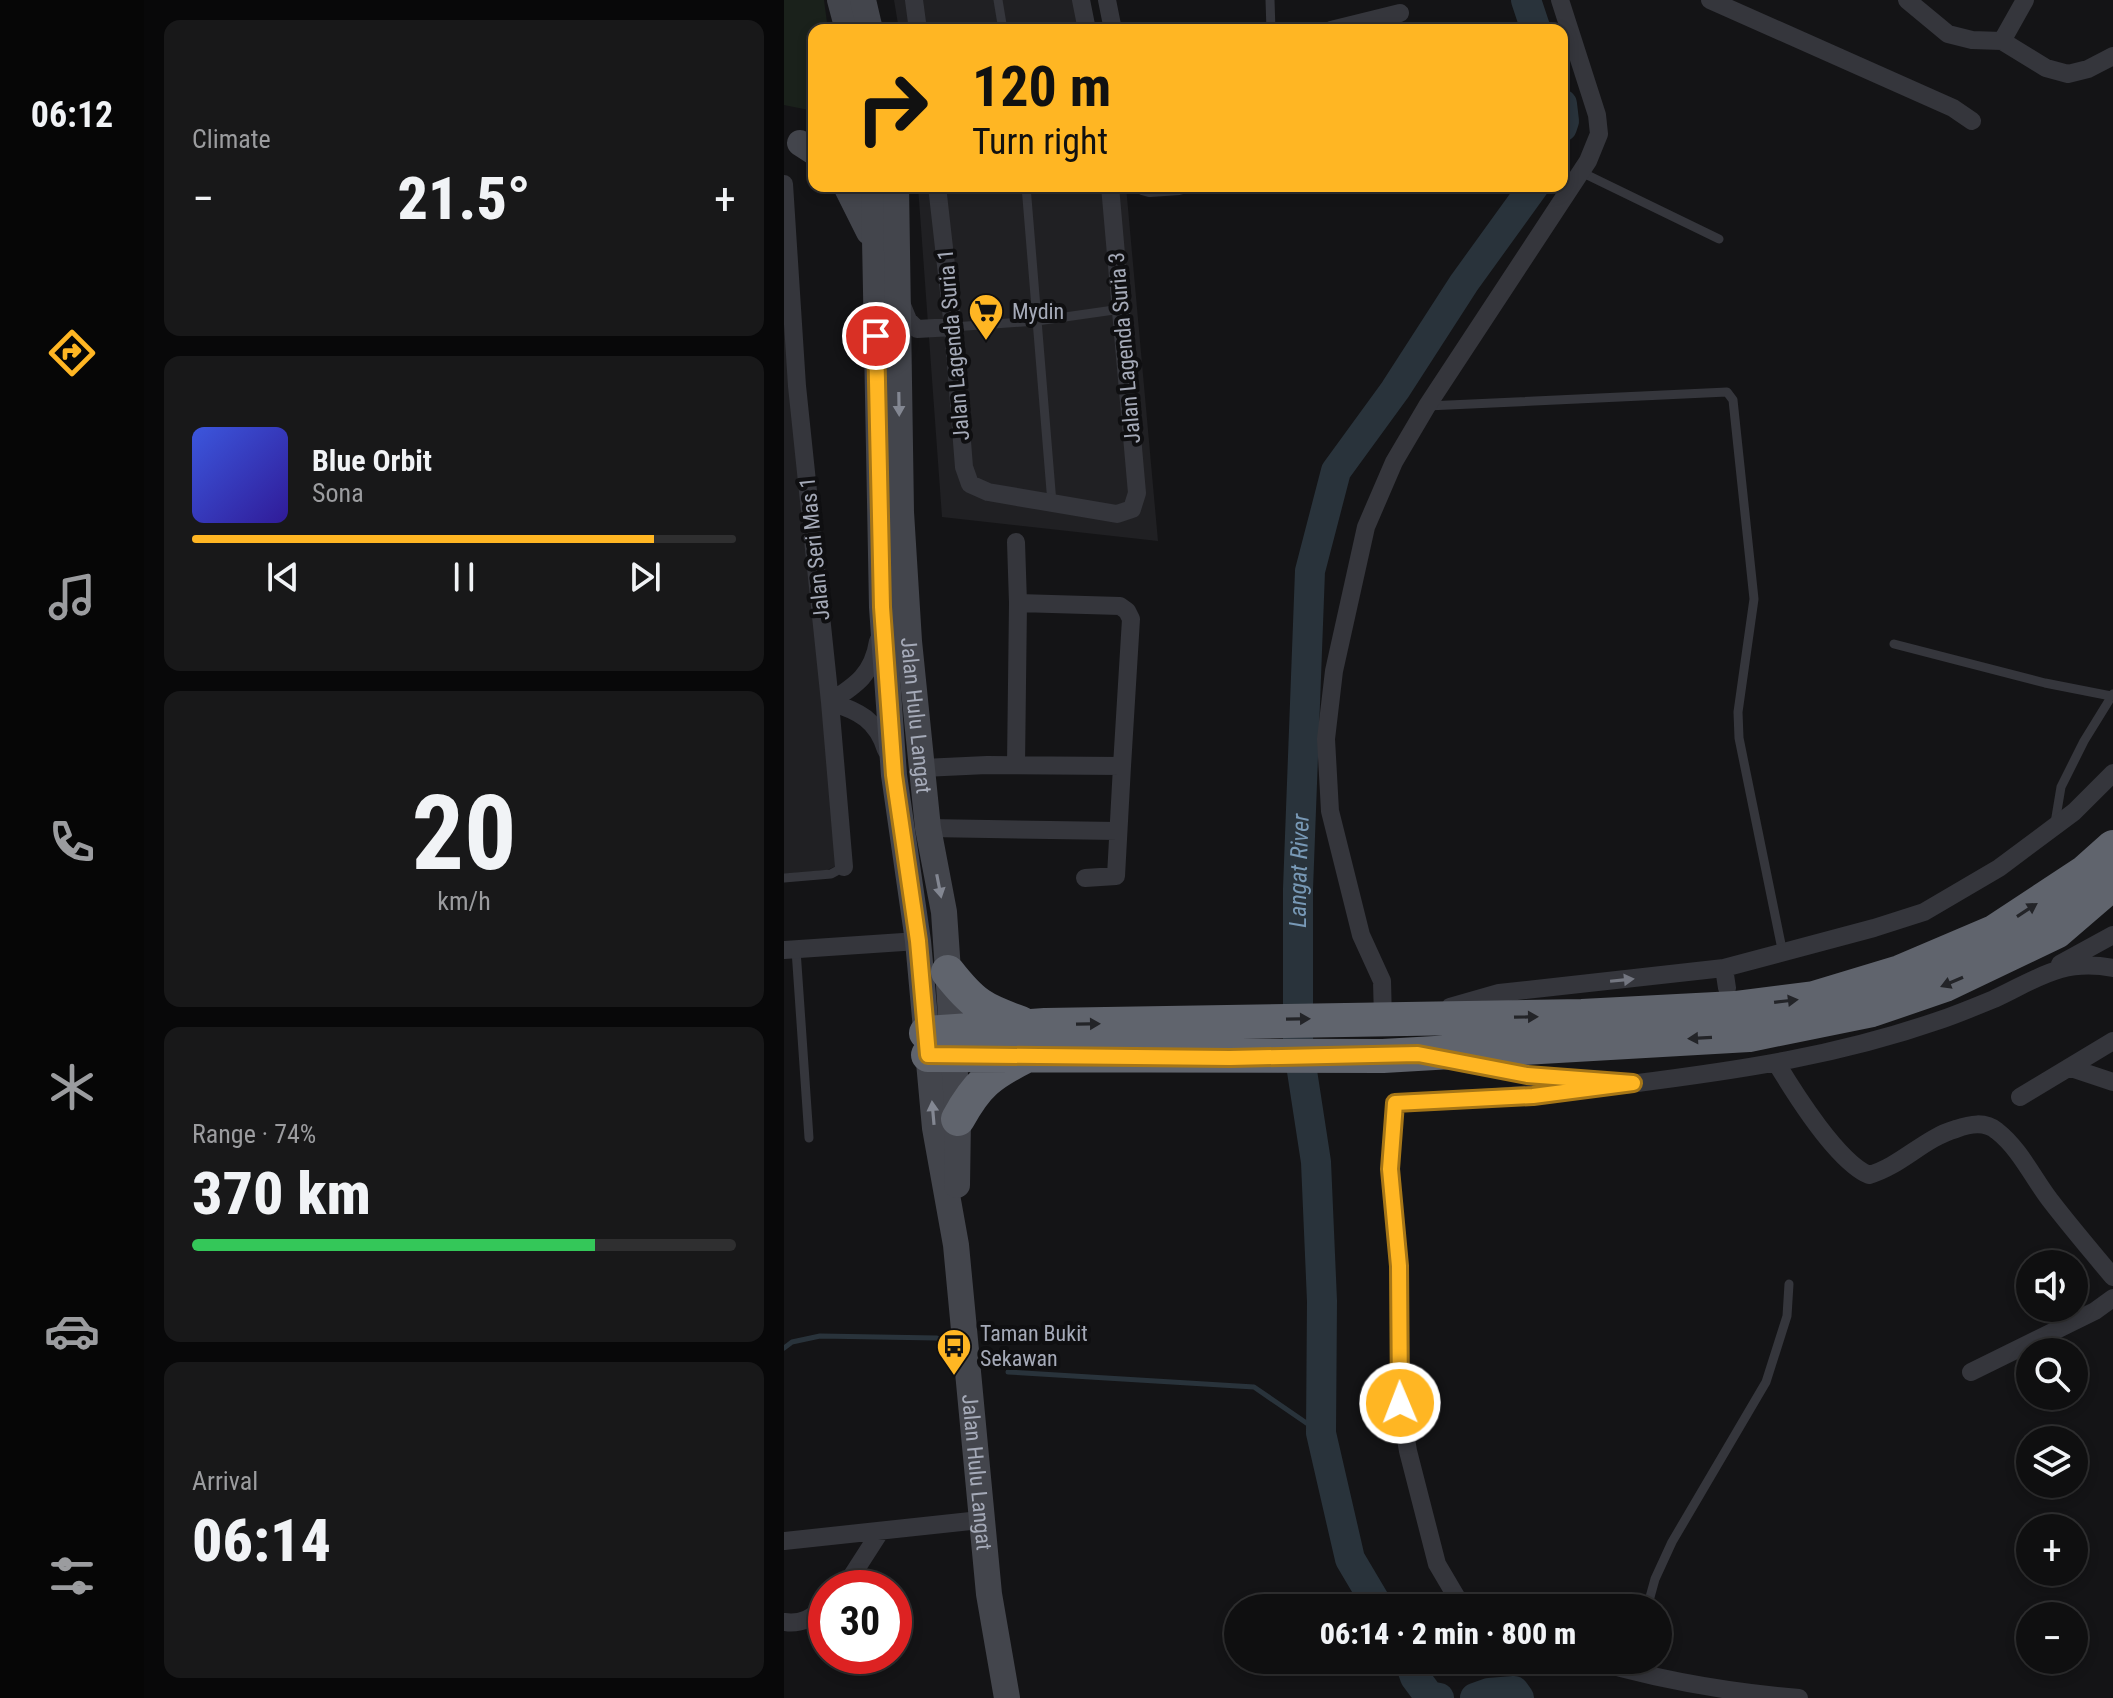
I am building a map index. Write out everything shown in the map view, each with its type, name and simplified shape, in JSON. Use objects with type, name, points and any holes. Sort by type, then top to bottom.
[{"type":"highway","points":[[940,1043],[1029,1040],[1232,1020],[1582,1016],[1735,1008],[1814,998],[1900,972],[1994,932],[2085,872],[2113,847]]},
{"type":"highway","points":[[2056,932],[2113,883]]},
{"type":"highway","points":[[948,972],[968,998],[1029,1040],[1230,1058],[1383,1056],[1749,1035],[1872,1010],[1945,985],[2056,932],[2113,912]]},
{"type":"highway","points":[[958,1119],[972,1093],[1029,1040]]},
{"type":"main road","points":[[840,0],[846,24]]},
{"type":"main road","points":[[863,0],[869,24]]},
{"type":"main road","points":[[849,192],[874,243]]},
{"type":"main road","name":"Jalan Hulu Langat","points":[[874,192],[882,607],[894,775],[918,941],[958,1119],[956,1245]]},
{"type":"main road","name":"Jalan Hulu Langat","points":[[896,192],[901,512],[909,641],[928,828],[944,912],[948,972],[935,1128],[956,1245],[980,1520],[1007,1698]]},
{"type":"street","points":[[914,0],[917,24]]},
{"type":"street","points":[[1081,0],[1086,24]]},
{"type":"street","points":[[1107,0],[1112,24]]},
{"type":"street","points":[[1560,0],[1568,24]]},
{"type":"street","points":[[1710,0],[1953,108],[1972,121]]},
{"type":"street","points":[[1907,0],[1948,34],[1972,40],[2002,41],[2046,68],[2068,74],[2088,69],[2113,56]]},
{"type":"street","points":[[2002,41],[2025,0]]},
{"type":"street","points":[[1357,24],[1400,14]]},
{"type":"street","points":[[1568,25],[1597,115],[1599,134],[1568,192]]},
{"type":"street","name":"Jalan Seri Mas 1","points":[[784,184],[791,387],[830,702],[844,867]]},
{"type":"street","name":"Jalan Lagenda Suria 1","points":[[938,192],[964,467],[970,484],[988,492],[1052,503]]},
{"type":"street","name":"Jalan Lagenda Suria 3","points":[[1052,503],[1117,514],[1132,509],[1137,493],[1111,192]]},
{"type":"street","points":[[1568,192],[1427,406],[1394,462],[1366,527],[1334,671],[1326,739],[1330,811],[1361,935],[1382,981],[1385,1019],[1499,993],[1724,968],[1783,954],[1924,912],[1999,868],[2074,812],[2113,773]]},
{"type":"street","points":[[898,297],[908,320],[917,329],[953,327]]},
{"type":"street","points":[[1016,542],[1016,765]]},
{"type":"street","points":[[1018,603],[1120,606],[1131,619],[1116,876],[1085,878]]},
{"type":"street","points":[[830,702],[862,678],[875,660],[882,607]]},
{"type":"street","points":[[830,702],[863,716],[880,732],[894,775]]},
{"type":"street","points":[[923,768],[1122,766]]},
{"type":"street","points":[[928,828],[1118,831]]},
{"type":"street","points":[[1994,999],[2113,935]]},
{"type":"street","points":[[790,950],[918,941]]},
{"type":"street","points":[[1455,1594],[1437,1564],[1408,1451],[1400,1403],[1399,1266],[1390,1169],[1395,1103],[1533,1096],[1633,1083],[1736,1061],[1777,1064],[1819,1056],[1944,1019],[1994,999],[2055,968],[2075,964],[2113,969]]},
{"type":"street","points":[[1724,968],[1727,988]]},
{"type":"street","points":[[2020,1097],[2113,1041]]},
{"type":"street","points":[[1418,1054],[1527,1075],[1633,1083]]},
{"type":"street","points":[[1777,1064],[1812,1118],[1858,1171],[1869,1175],[1898,1162],[1938,1135],[1980,1124],[1996,1129],[2019,1154],[2049,1199],[2113,1277]]},
{"type":"street","points":[[2071,1068],[2113,1082]]},
{"type":"street","points":[[1971,1372],[2095,1311],[2113,1298]]},
{"type":"street","points":[[784,1541],[980,1520]]},
{"type":"street","points":[[856,1570],[880,1532]]},
{"type":"street","points":[[784,1622],[808,1620]]},
{"type":"street","points":[[1667,1674],[1761,1695],[1799,1698]]},
{"type":"lane","points":[[998,0],[1002,24]]},
{"type":"lane","points":[[1270,0],[1271,24]]},
{"type":"lane","points":[[1581,172],[1719,239]]},
{"type":"lane","points":[[1026,192],[1052,503]]},
{"type":"lane","points":[[953,327],[1037,321],[1121,309]]},
{"type":"lane","points":[[1427,406],[1727,392],[1733,400],[1754,599],[1738,712],[1739,738],[1783,954]]},
{"type":"lane","points":[[1894,644],[2045,683],[2112,695],[2061,787],[2055,826]]},
{"type":"lane","points":[[784,878],[831,874],[844,867]]},
{"type":"lane","points":[[790,950],[809,1138]]},
{"type":"lane","points":[[1651,1594],[1672,1542],[1766,1382],[1787,1316],[1789,1284]]},
{"type":"shaded area","points":[[784,0],[824,0],[827,24],[808,24],[808,110],[784,105]]},
{"type":"shaded area","points":[[894,0],[1088,0],[1093,24],[898,24]]},
{"type":"shaded area","points":[[918,192],[1127,192],[1158,541],[942,517]]},
{"type":"shaded area","points":[[784,266],[839,865],[827,870],[784,874]]},
{"type":"waterway","name":"Langat River","points":[[1526,0],[1534,24]]},
{"type":"waterway","name":"Langat River","points":[[1371,1594],[1350,1559],[1321,1433],[1322,1301],[1316,1162],[1298,1045],[1298,889],[1310,571],[1336,471],[1530,192]]},
{"type":"waterway","points":[[784,1348],[792,1342],[820,1336],[937,1338]]},
{"type":"waterway","points":[[1008,1372],[1254,1387],[1321,1433]]},
{"type":"waterway","name":"Langat River","points":[[1414,1674],[1429,1696],[1439,1698]]},
{"type":"waterway","name":"Langat River","points":[[1475,1698],[1489,1693],[1514,1691],[1519,1698]]},
{"type":"place","name":"Mydin","points":[[986,342]]},
{"type":"place","name":"Taman Bukit Sekawan","points":[[954,1377]]},
{"type":"route","points":[[876,336],[882,607],[894,775],[918,941],[928,1055],[1230,1058],[1418,1054],[1527,1075],[1633,1083],[1533,1096],[1395,1103],[1390,1169],[1399,1266],[1400,1403]]}]
